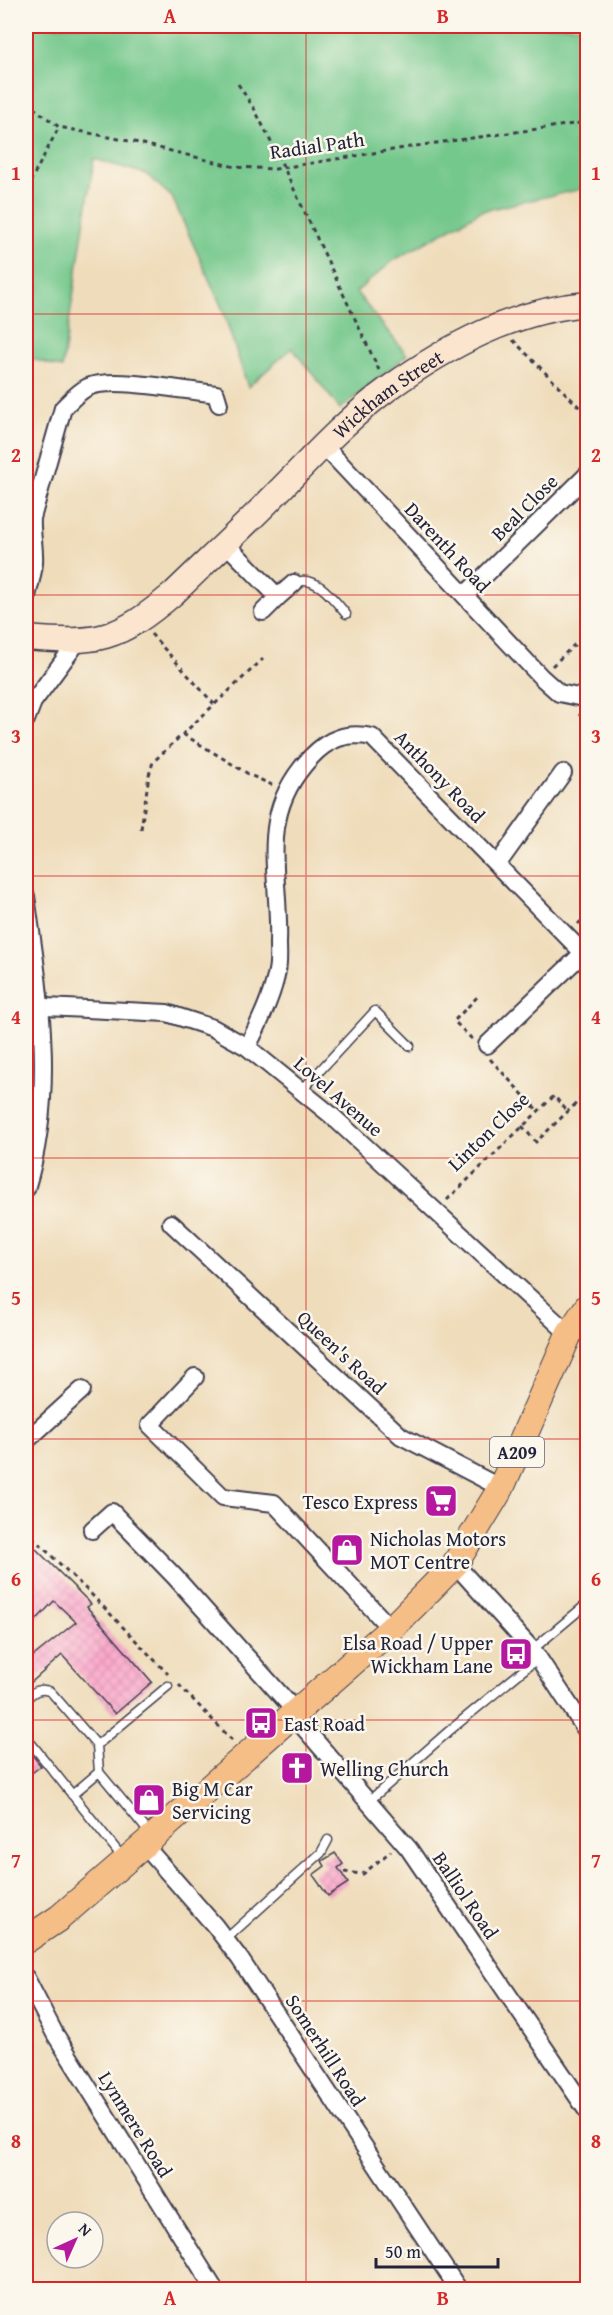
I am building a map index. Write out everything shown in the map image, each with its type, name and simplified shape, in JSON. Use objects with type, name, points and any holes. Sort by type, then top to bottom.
[{"type":"main road","name":"A209","points":[[26,1939],[59,1918],[295,1714],[391,1629],[455,1564],[501,1488],[569,1334],[588,1306]]},
{"type":"street","name":"Wickham Street","points":[[26,638],[78,641],[105,638],[126,629],[174,593],[388,388],[452,348],[498,325],[542,311],[588,304]]},
{"type":"street","points":[[26,602],[34,566],[32,518],[63,408],[74,396],[88,387],[104,382],[216,394],[219,404]]},
{"type":"street","name":"Darenth Road","points":[[325,447],[541,676],[559,693],[588,699]]},
{"type":"street","name":"Beal Close","points":[[465,595],[588,474]]},
{"type":"street","points":[[226,544],[278,597]]},
{"type":"street","points":[[263,612],[294,583]]},
{"type":"street","points":[[26,720],[33,702],[78,641]]},
{"type":"street","name":"Anthony Road","points":[[247,1047],[258,1026],[277,971],[279,925],[274,838],[278,814],[287,792],[304,765],[323,745],[340,736],[357,734],[372,737],[585,956]]},
{"type":"street","points":[[498,865],[563,773]]},
{"type":"street","points":[[26,896],[34,1007],[44,1073],[34,1161],[26,1189]]},
{"type":"street","points":[[487,1046],[585,956]]},
{"type":"street","name":"Lovel Avenue","points":[[34,1007],[167,1012],[213,1028],[247,1047],[302,1090],[569,1334]]},
{"type":"street","name":"Queen's Road","points":[[171,1223],[401,1436],[501,1488]]},
{"type":"street","points":[[195,1377],[150,1425],[223,1497],[274,1503],[391,1629]]},
{"type":"street","points":[[26,1441],[82,1390]]},
{"type":"street","points":[[92,1530],[112,1512],[145,1548],[176,1576],[295,1714]]},
{"type":"street","points":[[455,1564],[535,1654],[588,1733]]},
{"type":"street","name":"Balliol Road","points":[[295,1714],[403,1842],[588,2112]]},
{"type":"street","name":"Somerhill Road","points":[[141,1848],[226,1939],[459,2289]]},
{"type":"street","name":"Lynmere Road","points":[[26,1978],[55,2034],[214,2289]]},
{"type":"lane","points":[[294,583],[303,580],[315,583],[346,614]]},
{"type":"lane","points":[[302,1090],[375,1011],[410,1046]]},
{"type":"lane","points":[[369,1801],[535,1654],[588,1602]]},
{"type":"lane","points":[[97,1746],[168,1686]]},
{"type":"lane","points":[[26,1699],[39,1690],[45,1689],[51,1692],[97,1746],[99,1772],[141,1848]]},
{"type":"lane","points":[[26,1737],[72,1795],[141,1848]]},
{"type":"lane","points":[[72,1795],[99,1772]]},
{"type":"lane","points":[[226,1939],[321,1853],[328,1840]]},
{"type":"path","points":[[238,84],[255,110],[283,166],[388,388]]},
{"type":"path","name":"Radial Path","points":[[26,102],[59,127],[139,143],[235,167],[275,169],[588,122]]},
{"type":"path","points":[[26,190],[59,127]]},
{"type":"path","points":[[498,325],[588,416]]},
{"type":"path","points":[[541,676],[588,632]]},
{"type":"path","points":[[162,646],[214,704]]},
{"type":"path","points":[[141,829],[153,762],[262,658]]},
{"type":"path","points":[[183,734],[250,775],[287,792]]},
{"type":"path","name":"Linton Close","points":[[522,1126],[536,1142],[588,1092]]},
{"type":"path","name":"Linton Close","points":[[435,1211],[554,1096],[568,1112]]},
{"type":"path","points":[[26,1531],[92,1595],[247,1755]]},
{"type":"path","points":[[344,1872],[363,1874],[403,1842]]},
{"type":"green space","points":[[26,26],[587,26],[587,188],[481,211],[394,260],[356,292],[407,355],[340,409],[292,348],[248,387],[222,308],[172,197],[146,174],[94,159],[62,368],[26,357]]},
{"type":"building","points":[[26,1539],[91,1604],[87,1607],[152,1682],[115,1714],[62,1655],[26,1687],[26,1662],[76,1622],[54,1601],[26,1631]]},
{"type":"building","points":[[26,1747],[41,1766],[26,1777]]},
{"type":"building","points":[[335,1853],[343,1864],[338,1868],[348,1883],[328,1896],[313,1875],[325,1866],[322,1861]]},
{"type":"place","name":"Tesco Express","points":[[441,1501]]},
{"type":"place","name":"Nicholas Motors MOT Centre","points":[[347,1550]]},
{"type":"place","name":"Elsa Road / Upper Wickham Lane","points":[[516,1654]]},
{"type":"place","name":"East Road","points":[[261,1723]]},
{"type":"place","name":"Welling Church","points":[[297,1768]]},
{"type":"place","name":"Big M Car Servicing","points":[[149,1800]]}]
